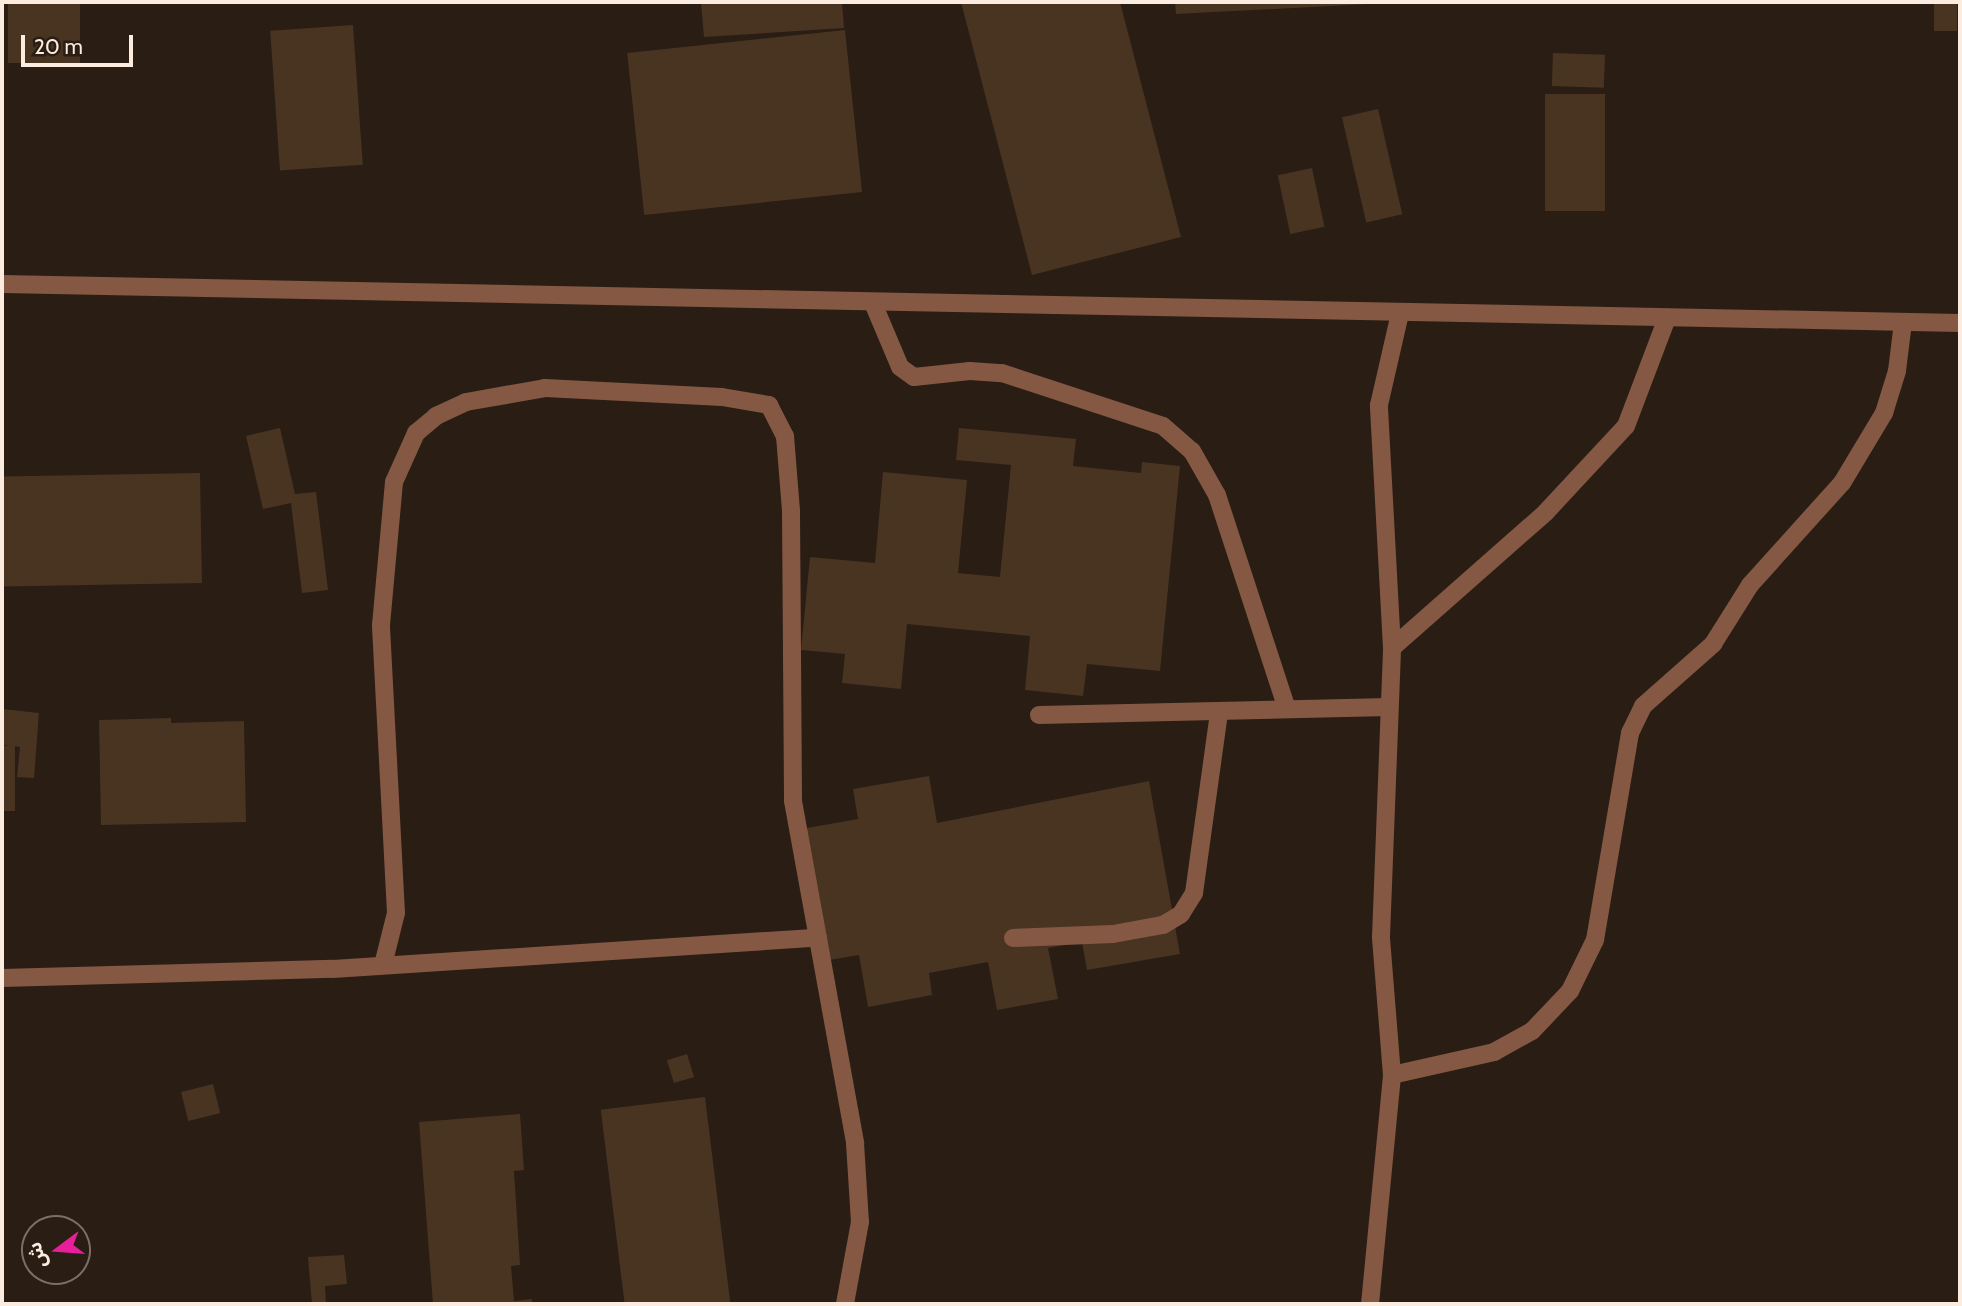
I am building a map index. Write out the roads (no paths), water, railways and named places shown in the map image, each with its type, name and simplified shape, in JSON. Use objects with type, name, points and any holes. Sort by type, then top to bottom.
[{"type":"street","points":[[2,284],[1960,323]]},
{"type":"street","points":[[873,303],[900,367],[914,377],[970,370],[1002,373],[1163,426],[1192,451],[1217,495],[1287,709]]},
{"type":"street","points":[[1370,1304],[1392,1075],[1381,937],[1392,648],[1379,405],[1400,313]]},
{"type":"street","points":[[1392,648],[1546,512],[1626,426],[1667,318]]},
{"type":"street","points":[[1392,1075],[1494,1052],[1532,1031],[1570,991],[1595,940],[1630,733],[1643,706],[1713,643],[1750,585],[1842,484],[1884,413],[1897,371],[1903,322]]},
{"type":"street","points":[[383,965],[396,913],[382,625],[394,482],[416,433],[436,416],[466,402],[545,388],[722,397],[769,405],[779,418],[785,436],[791,511],[793,801],[855,1143],[860,1222],[845,1304]]},
{"type":"street","points":[[1038,715],[1219,713],[1389,706]]},
{"type":"street","points":[[1013,939],[1113,934],[1163,925],[1181,915],[1194,893],[1219,713]]},
{"type":"street","points":[[2,978],[221,974],[818,938]]}]
